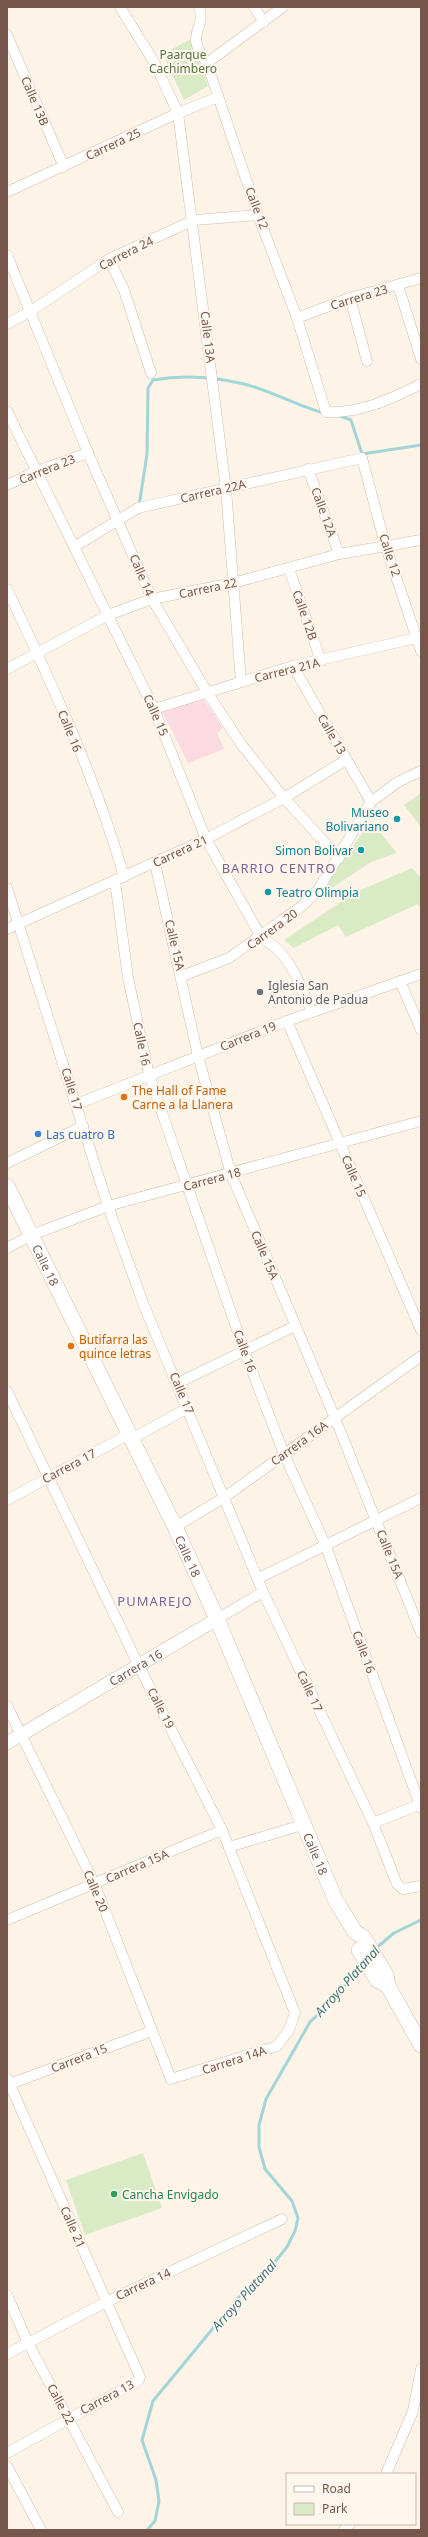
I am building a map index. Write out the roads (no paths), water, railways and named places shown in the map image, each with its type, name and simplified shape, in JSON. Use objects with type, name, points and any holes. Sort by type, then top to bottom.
[{"type":"main road","name":"Calle 18","points":[[7,1186],[132,1436],[175,1527],[217,1619],[302,1825],[336,1901],[374,1965],[386,1974],[388,1986],[421,2045]]},
{"type":"street","name":"Calle 13A","points":[[120,7],[154,62],[178,113],[194,220],[226,489],[241,682]]},
{"type":"street","name":"Calle 12","points":[[199,7],[200,11],[195,37],[196,49],[207,63],[258,215],[297,318],[326,412],[345,413],[395,397],[421,384]]},
{"type":"street","points":[[254,7],[264,22]]},
{"type":"street","points":[[207,63],[283,7]]},
{"type":"street","name":"Calle 13B","points":[[7,35],[64,167]]},
{"type":"street","name":"Carrera 25","points":[[7,192],[64,167],[178,113],[218,97]]},
{"type":"street","name":"Carrera 24","points":[[7,324],[30,312],[109,259],[194,220],[258,215]]},
{"type":"street","name":"Calle 14","points":[[7,255],[88,453],[118,518],[152,599],[207,692],[241,744],[284,798],[339,858]]},
{"type":"street","points":[[109,259],[124,290],[151,373]]},
{"type":"street","name":"Carrera 23","points":[[297,318],[350,298],[421,278]]},
{"type":"street","points":[[398,285],[421,359]]},
{"type":"street","points":[[350,298],[367,361]]},
{"type":"street","name":"Calle 15","points":[[7,411],[154,709],[206,839],[261,937],[275,945],[285,957],[312,1012]]},
{"type":"street","name":"Carrera 23","points":[[7,485],[37,471],[88,453]]},
{"type":"street","name":"Calle 12","points":[[362,458],[386,544],[419,637],[421,651]]},
{"type":"street","name":"Carrera 22A","points":[[74,547],[118,518],[138,508],[362,458]]},
{"type":"street","name":"Calle 12A","points":[[308,469],[339,554]]},
{"type":"street","name":"Carrera 22","points":[[7,669],[108,615],[152,599],[233,583],[289,569],[339,554],[386,544],[421,540]]},
{"type":"street","name":"Calle 12B","points":[[289,569],[321,661]]},
{"type":"street","name":"Calle 16","points":[[7,588],[38,653],[108,820],[120,879],[128,978],[148,1075],[244,1350],[284,1454],[325,1544],[421,1805]]},
{"type":"street","name":"Carrera 21A","points":[[154,709],[293,666],[321,661],[419,637]]},
{"type":"street","name":"Calle 13","points":[[293,666],[371,802]]},
{"type":"street","name":"Carrera 21","points":[[7,929],[206,839],[284,798],[346,760]]},
{"type":"street","name":"Carrera 20","points":[[182,976],[223,962],[261,937],[302,906],[318,890],[339,858],[371,802],[396,783],[421,771]]},
{"type":"street","name":"Calle 15A","points":[[155,862],[182,976],[198,1056],[231,1174],[335,1418],[421,1631]]},
{"type":"street","name":"Calle 17","points":[[7,888],[77,1104],[82,1126],[108,1206],[143,1303],[178,1383],[264,1592],[373,1823],[397,1884],[403,1889],[421,1886]]},
{"type":"street","name":"Carrera 19","points":[[77,1104],[287,1021],[400,980],[421,974]]},
{"type":"street","points":[[400,980],[421,1030]]},
{"type":"street","name":"Calle 15","points":[[287,1021],[421,1330]]},
{"type":"street","name":"Carrera 18","points":[[7,1248],[32,1235],[108,1206],[188,1186],[421,1121]]},
{"type":"street","points":[[7,1163],[82,1126]]},
{"type":"street","points":[[178,1383],[295,1326]]},
{"type":"street","name":"Carrera 16A","points":[[175,1527],[225,1497],[421,1356]]},
{"type":"street","name":"Calle 19","points":[[7,1391],[138,1664],[222,1830],[295,2013],[288,2030]]},
{"type":"street","name":"Carrera 17","points":[[7,1500],[48,1477],[188,1408]]},
{"type":"street","points":[[259,1578],[325,1544],[421,1498]]},
{"type":"street","name":"Carrera 16","points":[[7,1743],[138,1664],[264,1592]]},
{"type":"street","name":"Calle 20","points":[[7,1706],[94,1884],[173,2080]]},
{"type":"street","points":[[373,1823],[421,1805]]},
{"type":"street","points":[[229,1847],[302,1825]]},
{"type":"street","name":"Carrera 15A","points":[[7,1920],[222,1830]]},
{"type":"street","name":"Carrera 14A","points":[[173,2080],[277,2046],[288,2030]]},
{"type":"street","name":"Carrera 15","points":[[8,2083],[152,2031]]},
{"type":"street","name":"Calle 21","points":[[8,2083],[140,2375]]},
{"type":"street","name":"Carrera 14","points":[[7,2354],[106,2302],[282,2219]]},
{"type":"street","name":"Calle 22","points":[[7,2295],[28,2343],[118,2512]]},
{"type":"street","points":[[386,2473],[413,2411],[421,2369]]},
{"type":"street","name":"Carrera 13","points":[[7,2453],[68,2418],[138,2381],[140,2375]]},
{"type":"street","points":[[7,2462],[7,2466],[41,2530]]},
{"type":"waterway","points":[[139,506],[147,454],[148,388],[153,380],[187,377],[210,378],[233,382],[264,390],[324,413]]},
{"type":"waterway","points":[[340,416],[351,420],[362,454],[421,445]]},
{"type":"waterway","name":"Arroyo Platanal","points":[[375,1949],[394,1933],[421,1920]]},
{"type":"waterway","name":"Arroyo Platanal","points":[[147,2530],[155,2521],[159,2501],[156,2480],[142,2440],[153,2401],[238,2298],[269,2269],[287,2247],[295,2231],[298,2218],[292,2201],[265,2169],[259,2147],[259,2125],[266,2099],[310,2022],[328,2005],[363,1964]]},
{"type":"place","name":"Museo Bolivariano","points":[[397,819]]},
{"type":"place","name":"Simon Bolivar","points":[[361,850]]},
{"type":"place","name":"Teatro Olimpia","points":[[268,892]]},
{"type":"place","name":"Iglesia San Antonio de Padua","points":[[260,992]]},
{"type":"place","name":"The Hall of Fame Carne a la Llanera","points":[[124,1097]]},
{"type":"place","name":"Las cuatro B","points":[[38,1134]]},
{"type":"place","name":"Butifarra las quince letras","points":[[71,1346]]},
{"type":"place","name":"Cancha Envigado","points":[[114,2194]]},
{"type":"district","name":"BARRIO CENTRO","points":[[279,868]]},
{"type":"district","name":"PUMAREJO","points":[[155,1601]]},
{"type":"park label","name":"Paarque Cachimbero","points":[[183,61]]}]
